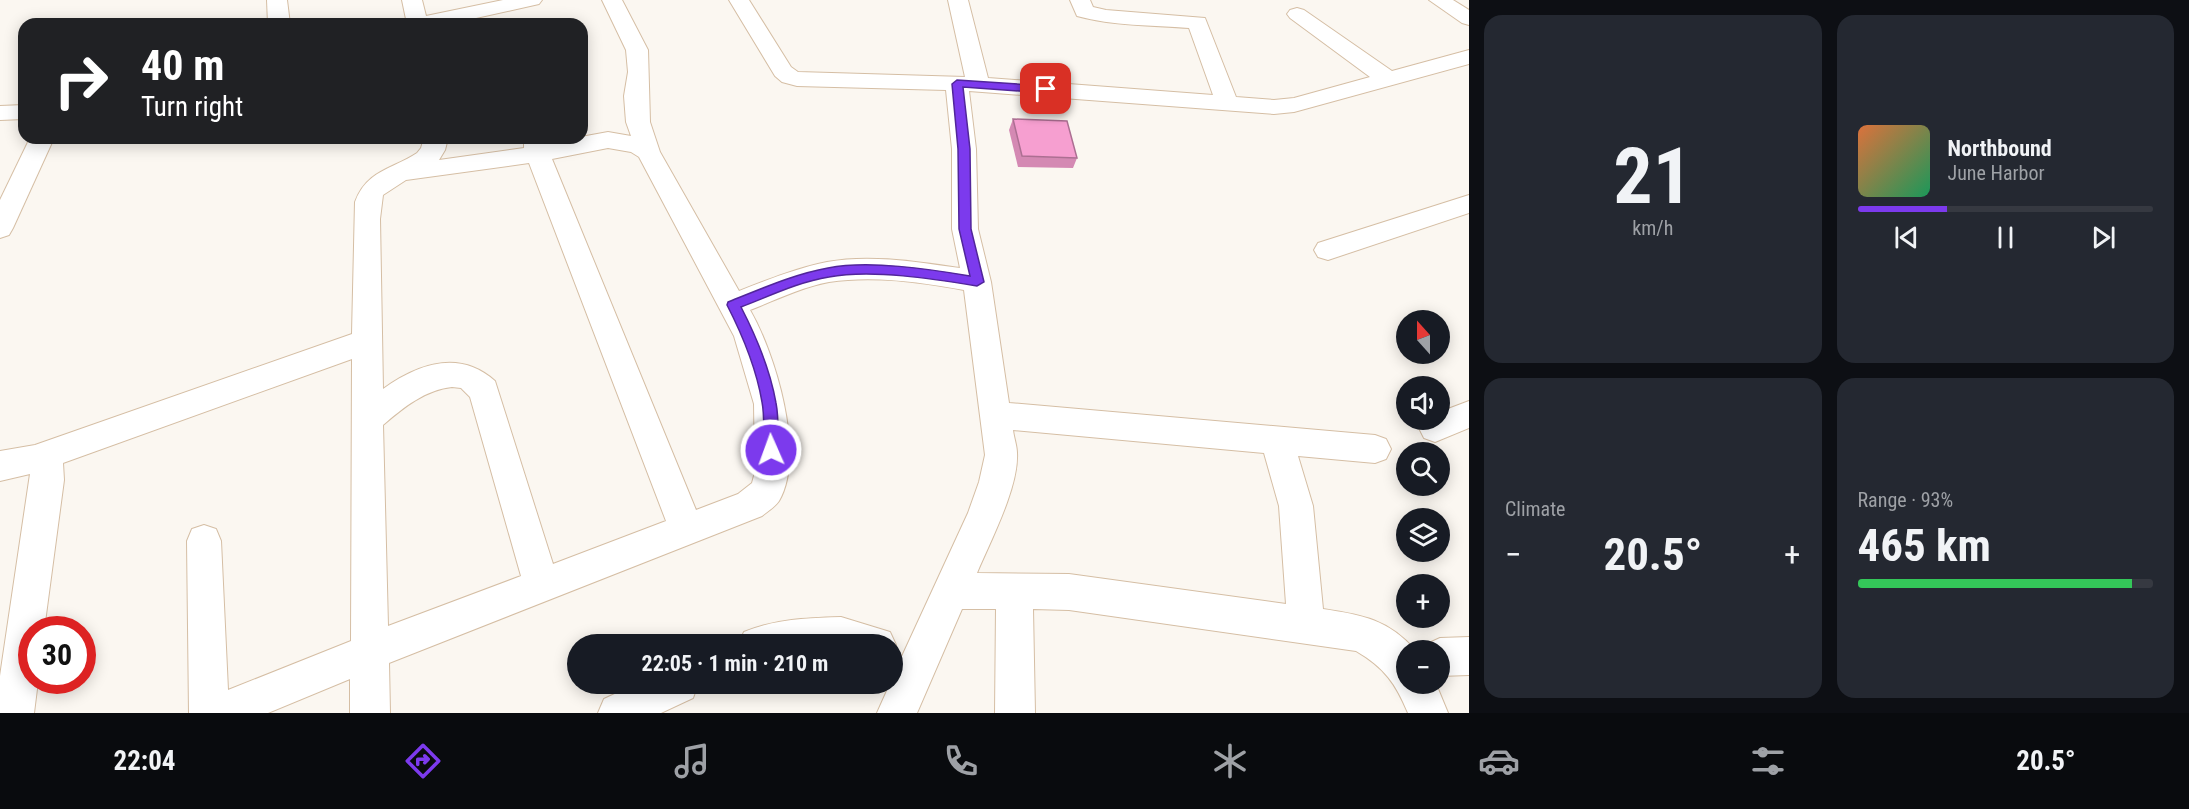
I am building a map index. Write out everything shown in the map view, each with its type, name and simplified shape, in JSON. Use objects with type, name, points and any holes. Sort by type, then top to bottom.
[{"type":"street","points":[[277,0],[278,18]]},
{"type":"street","points":[[412,0],[416,18]]},
{"type":"street","points":[[457,18],[510,10],[532,0]]},
{"type":"street","points":[[221,713],[369,652],[750,505],[766,492],[772,472],[770,404],[752,343],[648,152],[636,96],[639,72],[637,50],[612,0]]},
{"type":"street","points":[[739,0],[783,71],[790,77],[968,84],[1274,107],[1294,105],[1469,57]]},
{"type":"street","points":[[897,713],[907,653],[951,591],[985,514],[996,482],[1001,455],[977,282],[965,229],[964,149],[968,84],[958,0]]},
{"type":"street","points":[[1080,0],[1084,12],[1106,16],[1198,22],[1227,103]]},
{"type":"street","points":[[1439,0],[1469,19]]},
{"type":"street","points":[[1297,14],[1388,79]]},
{"type":"street","points":[[0,113],[18,112]]},
{"type":"street","points":[[588,142],[608,140],[638,145],[648,152]]},
{"type":"street","points":[[0,228],[39,144]]},
{"type":"street","points":[[407,172],[426,157],[436,144]]},
{"type":"street","points":[[370,713],[368,200],[374,187],[387,178],[407,172],[537,146],[561,144]]},
{"type":"street","points":[[537,146],[686,529]]},
{"type":"street","points":[[1328,250],[1469,204]]},
{"type":"street","points":[[733,305],[802,279],[831,272],[861,270],[924,274],[977,282]]},
{"type":"street","points":[[0,466],[35,459],[367,341]]},
{"type":"street","points":[[368,419],[392,398],[418,383],[443,376],[463,375],[484,390],[542,586]]},
{"type":"street","points":[[1450,422],[1469,414]]},
{"type":"street","points":[[994,415],[1375,449]]},
{"type":"street","points":[[1277,440],[1296,506],[1306,624]]},
{"type":"street","points":[[14,713],[47,480],[47,464],[35,459]]},
{"type":"street","points":[[204,542],[209,713]]},
{"type":"street","points":[[951,591],[1069,592],[1306,624],[1361,633],[1381,643],[1396,657]]},
{"type":"street","points":[[1014,592],[1016,713]]},
{"type":"street","points":[[1450,657],[1469,656]]},
{"type":"street","points":[[618,713],[658,694]]},
{"type":"street","points":[[1419,694],[1428,713]]},
{"type":"building","points":[[1013,119],[1067,121],[1077,158],[1022,156]]},
{"type":"route","points":[[771,450],[770,404],[758,359],[749,335],[733,305],[802,279],[831,272],[861,270],[934,275],[977,282],[965,229],[964,149],[957,84],[1046,89]]}]
